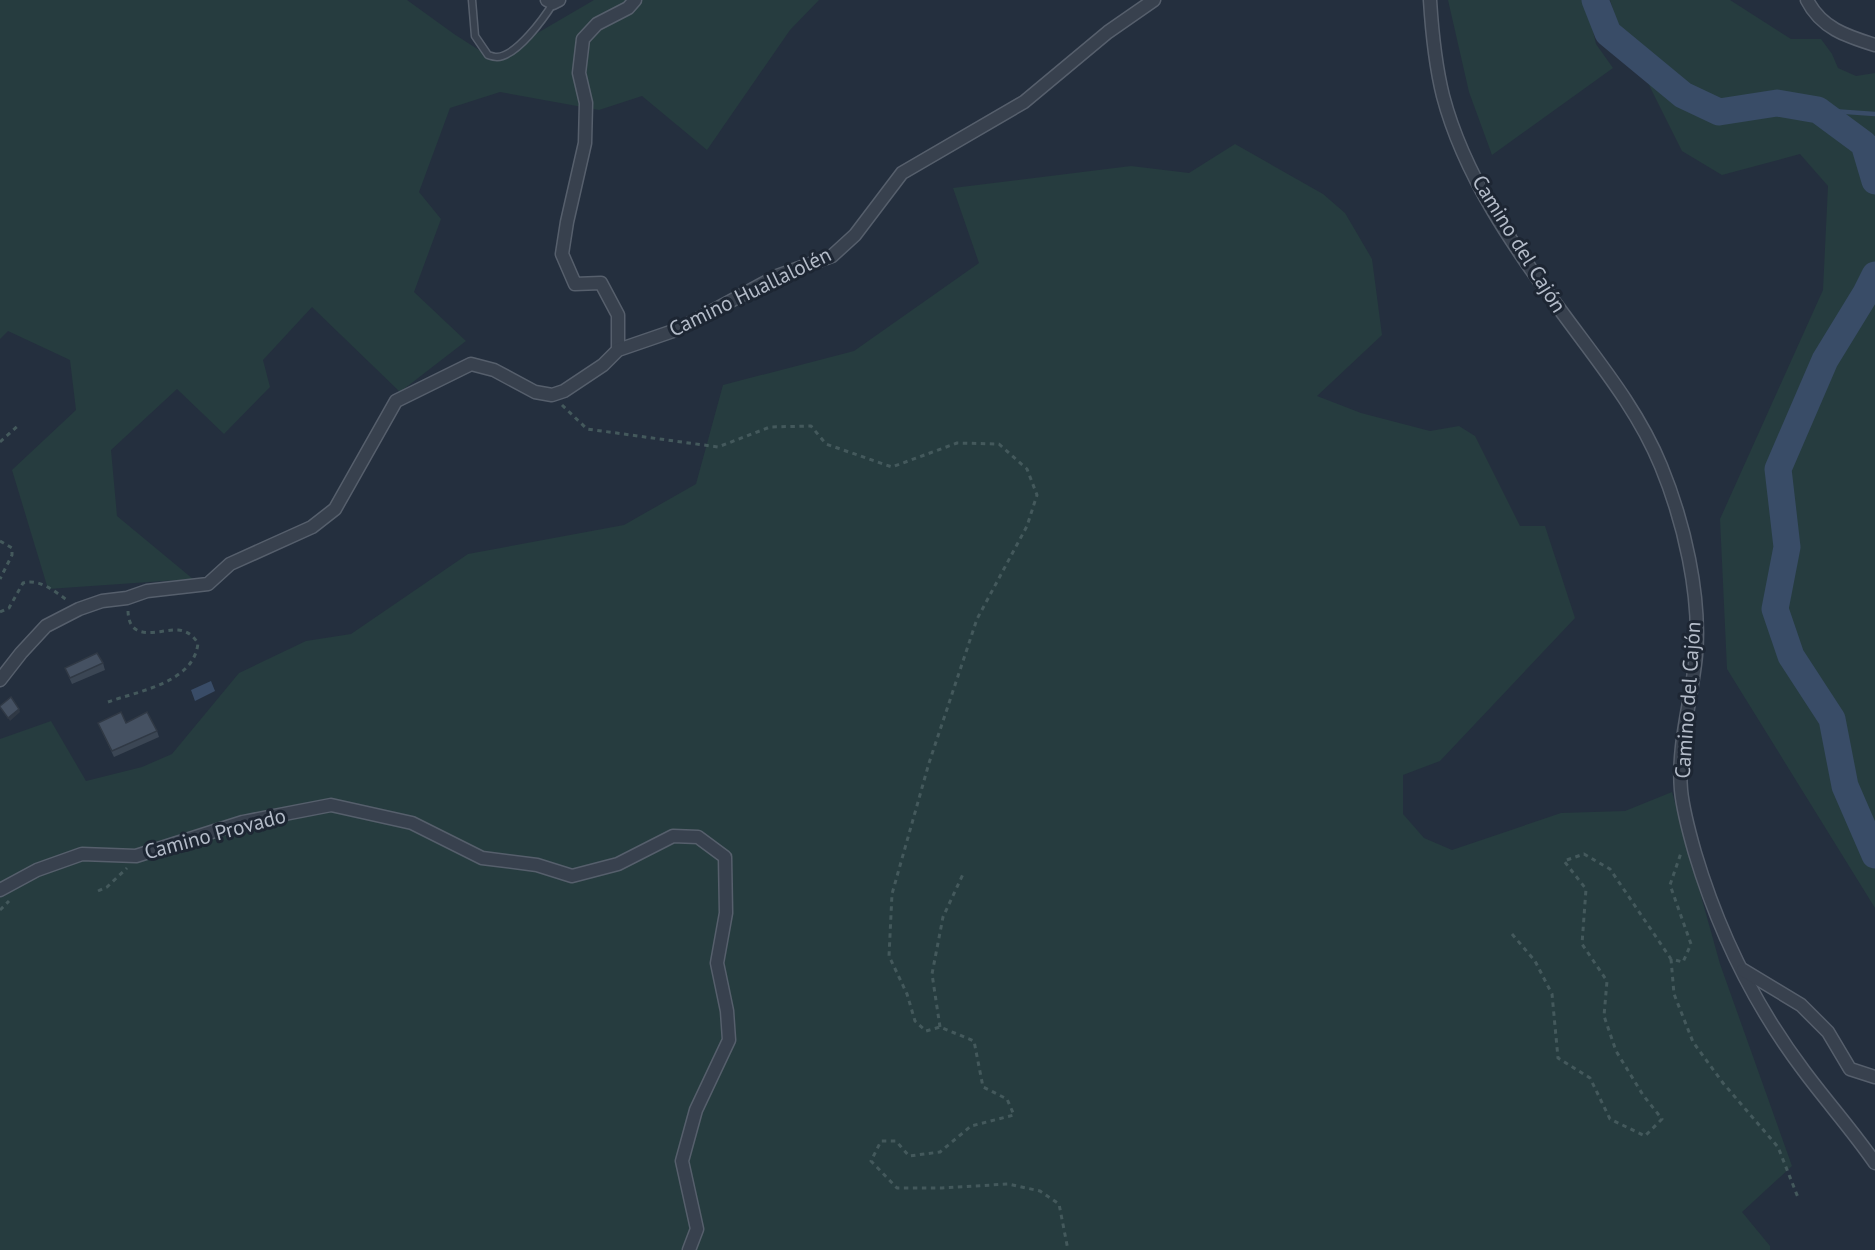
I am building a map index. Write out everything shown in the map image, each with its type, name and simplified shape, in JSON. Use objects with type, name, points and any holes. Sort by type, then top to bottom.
[{"type":"street","points":[[618,350],[618,315],[601,283],[575,284],[562,254],[585,143],[586,103],[579,74],[583,39],[597,24],[628,8],[635,0]]},
{"type":"street","name":"Camino Huallalolén","points":[[552,395],[564,391],[603,365],[618,350],[679,329],[777,276],[832,256],[855,235],[902,173],[1024,102],[1108,32],[1154,0]]},
{"type":"street","name":"Camino del Cajón","points":[[1430,0],[1439,77],[1452,124],[1467,159],[1502,224],[1525,259],[1614,381],[1638,419],[1661,465],[1671,493],[1687,551],[1694,606],[1696,653],[1680,766],[1683,803],[1689,832],[1710,897],[1742,969],[1784,1043],[1875,1163]]},
{"type":"street","points":[[1807,0],[1817,16],[1827,25],[1849,37],[1875,45]]},
{"type":"street","points":[[0,680],[46,626],[79,609],[102,601],[127,598],[147,591],[208,584],[230,564],[312,527],[335,509],[396,401],[471,364],[494,370],[535,392],[552,395]]},
{"type":"street","name":"Camino Provado","points":[[0,890],[37,870],[82,854],[136,856],[243,822],[331,805],[412,823],[482,858],[537,865],[572,876],[618,864],[673,836],[698,837],[725,857],[726,913],[717,963],[727,1011],[729,1040],[696,1110],[682,1161],[697,1229],[689,1250]]},
{"type":"street","points":[[1742,969],[1801,1005],[1828,1032],[1850,1069],[1875,1077]]},
{"type":"lane","points":[[472,0],[475,36],[488,55],[497,57],[508,53],[533,32],[554,1]]},
{"type":"path","points":[[552,395],[587,429],[718,447],[770,427],[811,426],[826,444],[892,467],[957,443],[967,443],[999,444],[1028,469],[1037,495],[1027,526],[977,620],[929,763],[892,894],[889,956],[907,994],[915,1021],[926,1031],[940,1027],[974,1041],[983,1087],[1007,1099],[1014,1115],[970,1126],[940,1152],[909,1156],[896,1141],[881,1141],[871,1161],[897,1188],[1008,1184],[1040,1191],[1059,1204],[1068,1250]]},
{"type":"path","points":[[0,442],[20,424]]},
{"type":"path","points":[[0,541],[12,548],[12,555],[0,579]]},
{"type":"path","points":[[0,612],[3,613],[9,608],[23,583],[31,580],[47,587],[79,609]]},
{"type":"path","points":[[108,702],[156,688],[184,669],[197,654],[198,643],[192,634],[178,630],[140,632],[132,626],[128,617],[127,598]]},
{"type":"path","points":[[1671,959],[1683,962],[1692,944],[1670,885],[1689,832]]},
{"type":"path","points":[[1512,934],[1534,961],[1552,994],[1558,1058],[1590,1078],[1610,1119],[1645,1136],[1662,1119],[1643,1095],[1616,1051],[1604,1017],[1607,981],[1582,944],[1586,889],[1564,861],[1584,854],[1610,868],[1671,959],[1674,994],[1693,1042],[1723,1083],[1778,1146],[1799,1200]]},
{"type":"path","points":[[98,891],[117,878],[136,856]]},
{"type":"path","points":[[940,1027],[932,974],[943,917],[964,873]]},
{"type":"green space","points":[[0,0],[407,0],[493,59],[594,0],[819,0],[790,30],[707,150],[642,96],[599,110],[500,92],[450,108],[419,192],[441,219],[414,292],[466,341],[400,392],[312,307],[263,360],[270,387],[224,434],[177,389],[111,450],[117,516],[193,579],[48,589],[12,470],[76,410],[70,360],[8,331],[0,339]]},
{"type":"green space","points":[[1448,0],[1586,0],[1596,44],[1613,68],[1492,155],[1469,92]]},
{"type":"green space","points":[[1610,0],[1730,0],[1791,39],[1821,39],[1832,54],[1838,68],[1856,76],[1875,73],[1875,908],[1727,669],[1720,519],[1823,290],[1828,186],[1800,154],[1722,175],[1682,151],[1616,19]]},
{"type":"green space","points":[[1235,144],[1323,194],[1345,213],[1372,259],[1382,335],[1317,396],[1361,413],[1430,431],[1459,426],[1475,436],[1520,526],[1545,526],[1575,618],[1440,761],[1403,775],[1403,814],[1424,838],[1452,850],[1561,813],[1625,811],[1672,792],[1720,964],[1792,1166],[1742,1212],[1770,1246],[1770,1250],[0,1250],[0,739],[51,721],[86,781],[142,767],[172,754],[239,673],[306,641],[351,634],[468,554],[624,525],[696,484],[723,385],[854,351],[979,263],[953,188],[1131,166],[1189,173]]},
{"type":"water","points":[[211,681],[215,691],[195,701],[191,690]]},
{"type":"building","points":[[97,653],[103,663],[70,678],[65,668]]},
{"type":"building","points":[[11,697],[19,709],[8,718],[0,706]]},
{"type":"building","points":[[121,712],[126,723],[147,712],[157,731],[112,751],[98,723]]},
{"type":"waterway","points":[[1595,0],[1608,33],[1683,95],[1719,112],[1777,103],[1818,110],[1864,144],[1875,181]]},
{"type":"waterway","points":[[1818,110],[1875,114]]},
{"type":"waterway","points":[[1875,275],[1825,360],[1778,469],[1787,547],[1775,609],[1791,656],[1832,719],[1845,786],[1875,855]]}]
